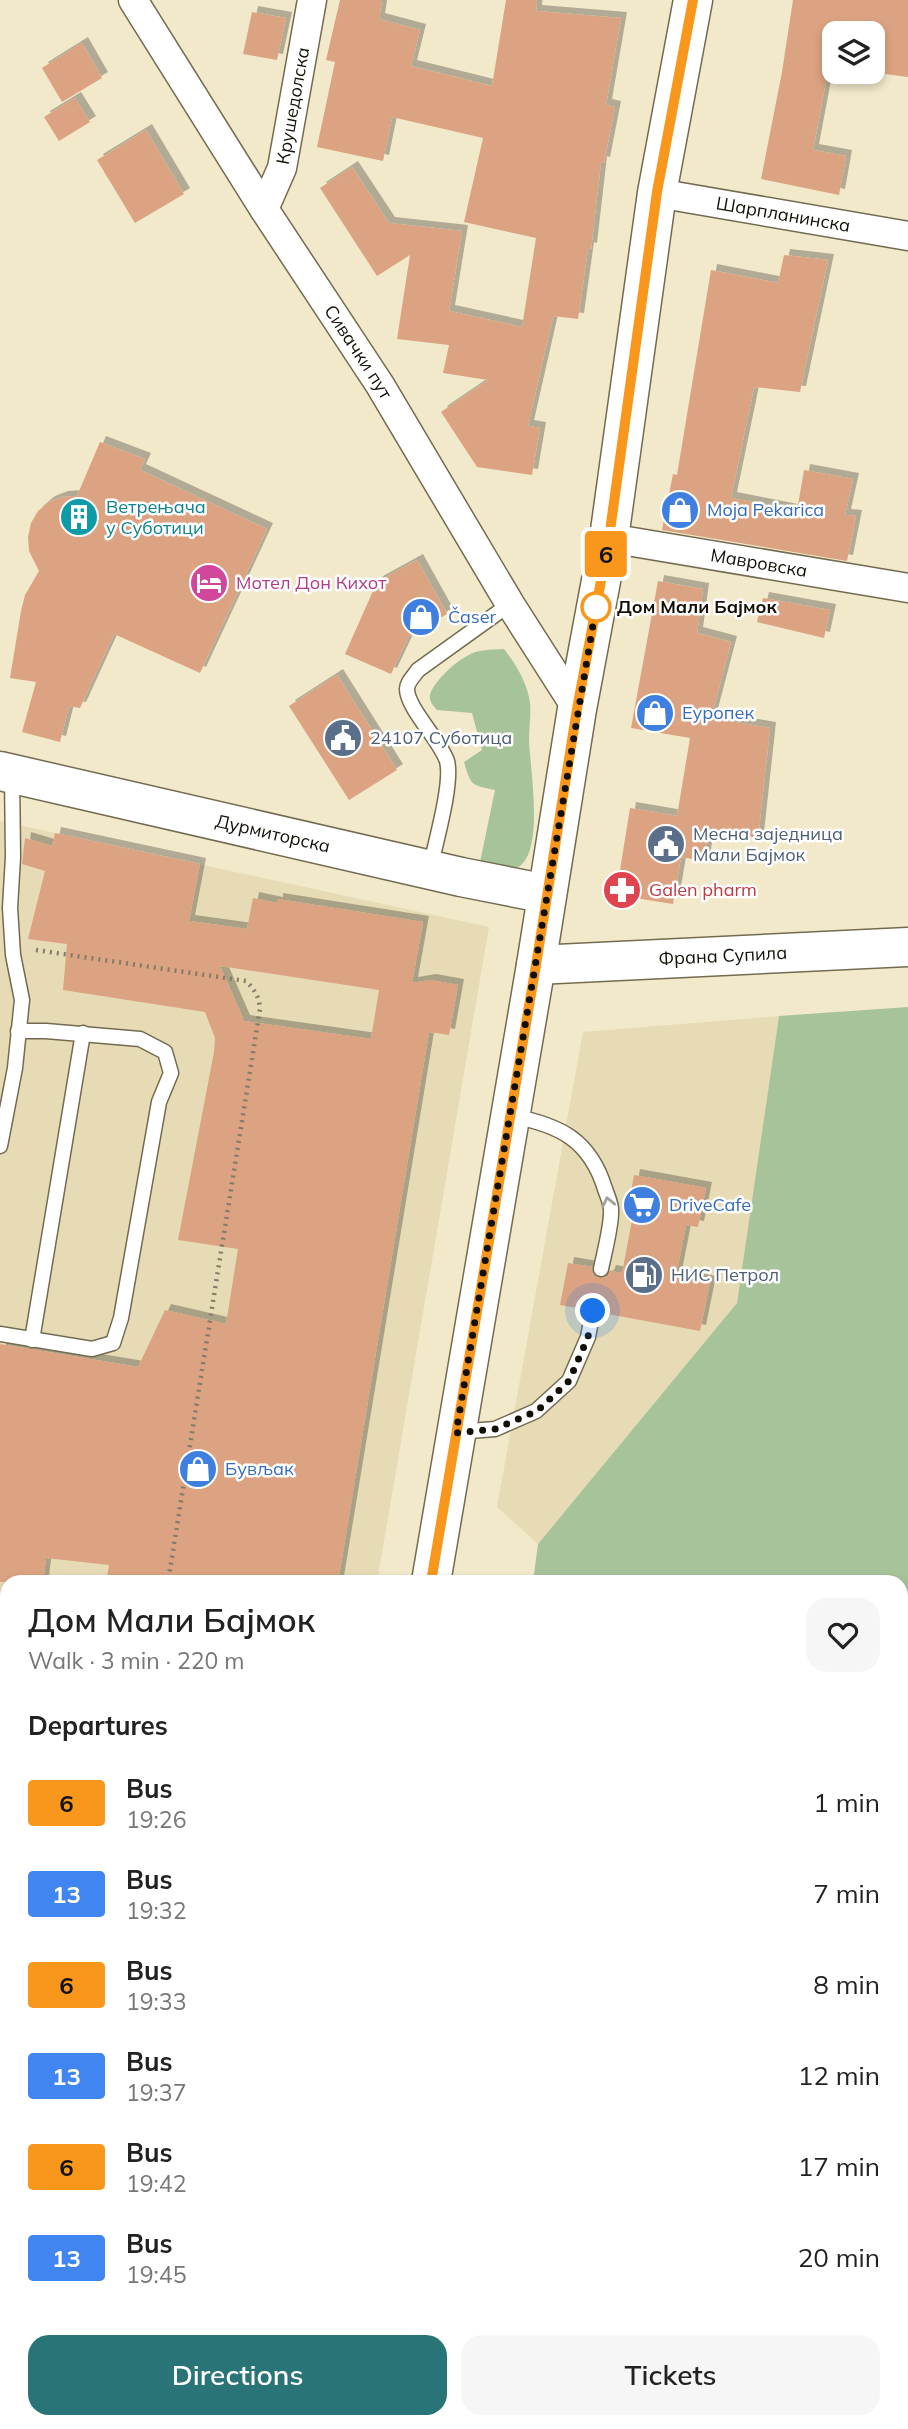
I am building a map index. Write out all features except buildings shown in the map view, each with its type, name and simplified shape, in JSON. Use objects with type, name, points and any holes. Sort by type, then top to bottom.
[{"type":"main road","points":[[432,1575],[577,709],[609,538],[657,192],[693,0]]},
{"type":"main road","name":"Дурмиторска","points":[[6,772],[429,870],[547,894]]},
{"type":"main road","name":"Франа Супила","points":[[536,965],[908,947]]},
{"type":"street","name":"Сивачки пут","points":[[133,0],[264,209],[380,386],[510,604],[577,709]]},
{"type":"street","name":"Крушедолска","points":[[264,209],[282,168],[312,0]]},
{"type":"street","name":"Шарпланинска","points":[[657,192],[908,236]]},
{"type":"street","name":"Мавровска","points":[[609,538],[908,588]]},
{"type":"lane","points":[[429,870],[445,796],[448,765],[444,754],[411,703],[408,684],[418,670],[510,604]]},
{"type":"lane","points":[[0,1146],[15,1068],[22,1000],[12,946],[10,908],[13,857],[6,772]]},
{"type":"lane","points":[[0,1334],[92,1349],[113,1343],[121,1318],[159,1102],[171,1073],[165,1052],[141,1039],[83,1033],[18,1031]]},
{"type":"lane","points":[[32,1340],[83,1033]]},
{"type":"lane","points":[[510,1115],[540,1121],[584,1147],[601,1177],[611,1210],[601,1269]]},
{"type":"lane","points":[[456,1433],[495,1429],[537,1411],[569,1381],[588,1337],[593,1311]]},
{"type":"path","points":[[12,946],[246,981],[259,999],[260,1009],[169,1575]]},
{"type":"shaded area","name":"Бувљак","points":[[0,821],[489,927],[378,1575],[0,1575]]},
{"type":"shaded area","points":[[779,1016],[737,1303],[538,1544],[497,1507],[583,1032]]},
{"type":"green space","points":[[504,649],[522,678],[530,702],[529,740],[534,826],[532,843],[520,866],[500,873],[478,872],[495,790],[473,783],[468,776],[464,762],[482,750],[472,713],[437,710],[430,696],[439,679],[462,659],[480,651]]},
{"type":"green space","points":[[908,1007],[908,1575],[534,1575],[538,1544],[737,1303],[779,1016]]},
{"type":"bus line","name":"6","points":[[432,1575],[577,709],[609,538],[657,192],[693,0]]},
{"type":"place","name":"Moja Pekarica","points":[[680,510]]},
{"type":"place","name":"Ветрењача у Суботици","points":[[79,517]]},
{"type":"place","name":"Мотел Дон Кихот","points":[[209,583]]},
{"type":"place","name":"Дом Мали Бајмок","points":[[596,607]]},
{"type":"place","name":"Časer","points":[[421,617]]},
{"type":"place","name":"Еуропек","points":[[655,713]]},
{"type":"place","name":"24107 Суботица","points":[[343,738]]},
{"type":"place","name":"Месна заједница Мали Бајмок","points":[[666,844]]},
{"type":"place","name":"Galen pharm","points":[[622,890]]},
{"type":"place","name":"DriveCafe","points":[[642,1205]]},
{"type":"place","name":"НИС Петрол","points":[[644,1275]]},
{"type":"place","name":"Бувљак","points":[[198,1469]]},
{"type":"route","points":[[593,1311],[588,1337],[569,1381],[537,1411],[495,1429],[456,1433],[596,607]]}]
